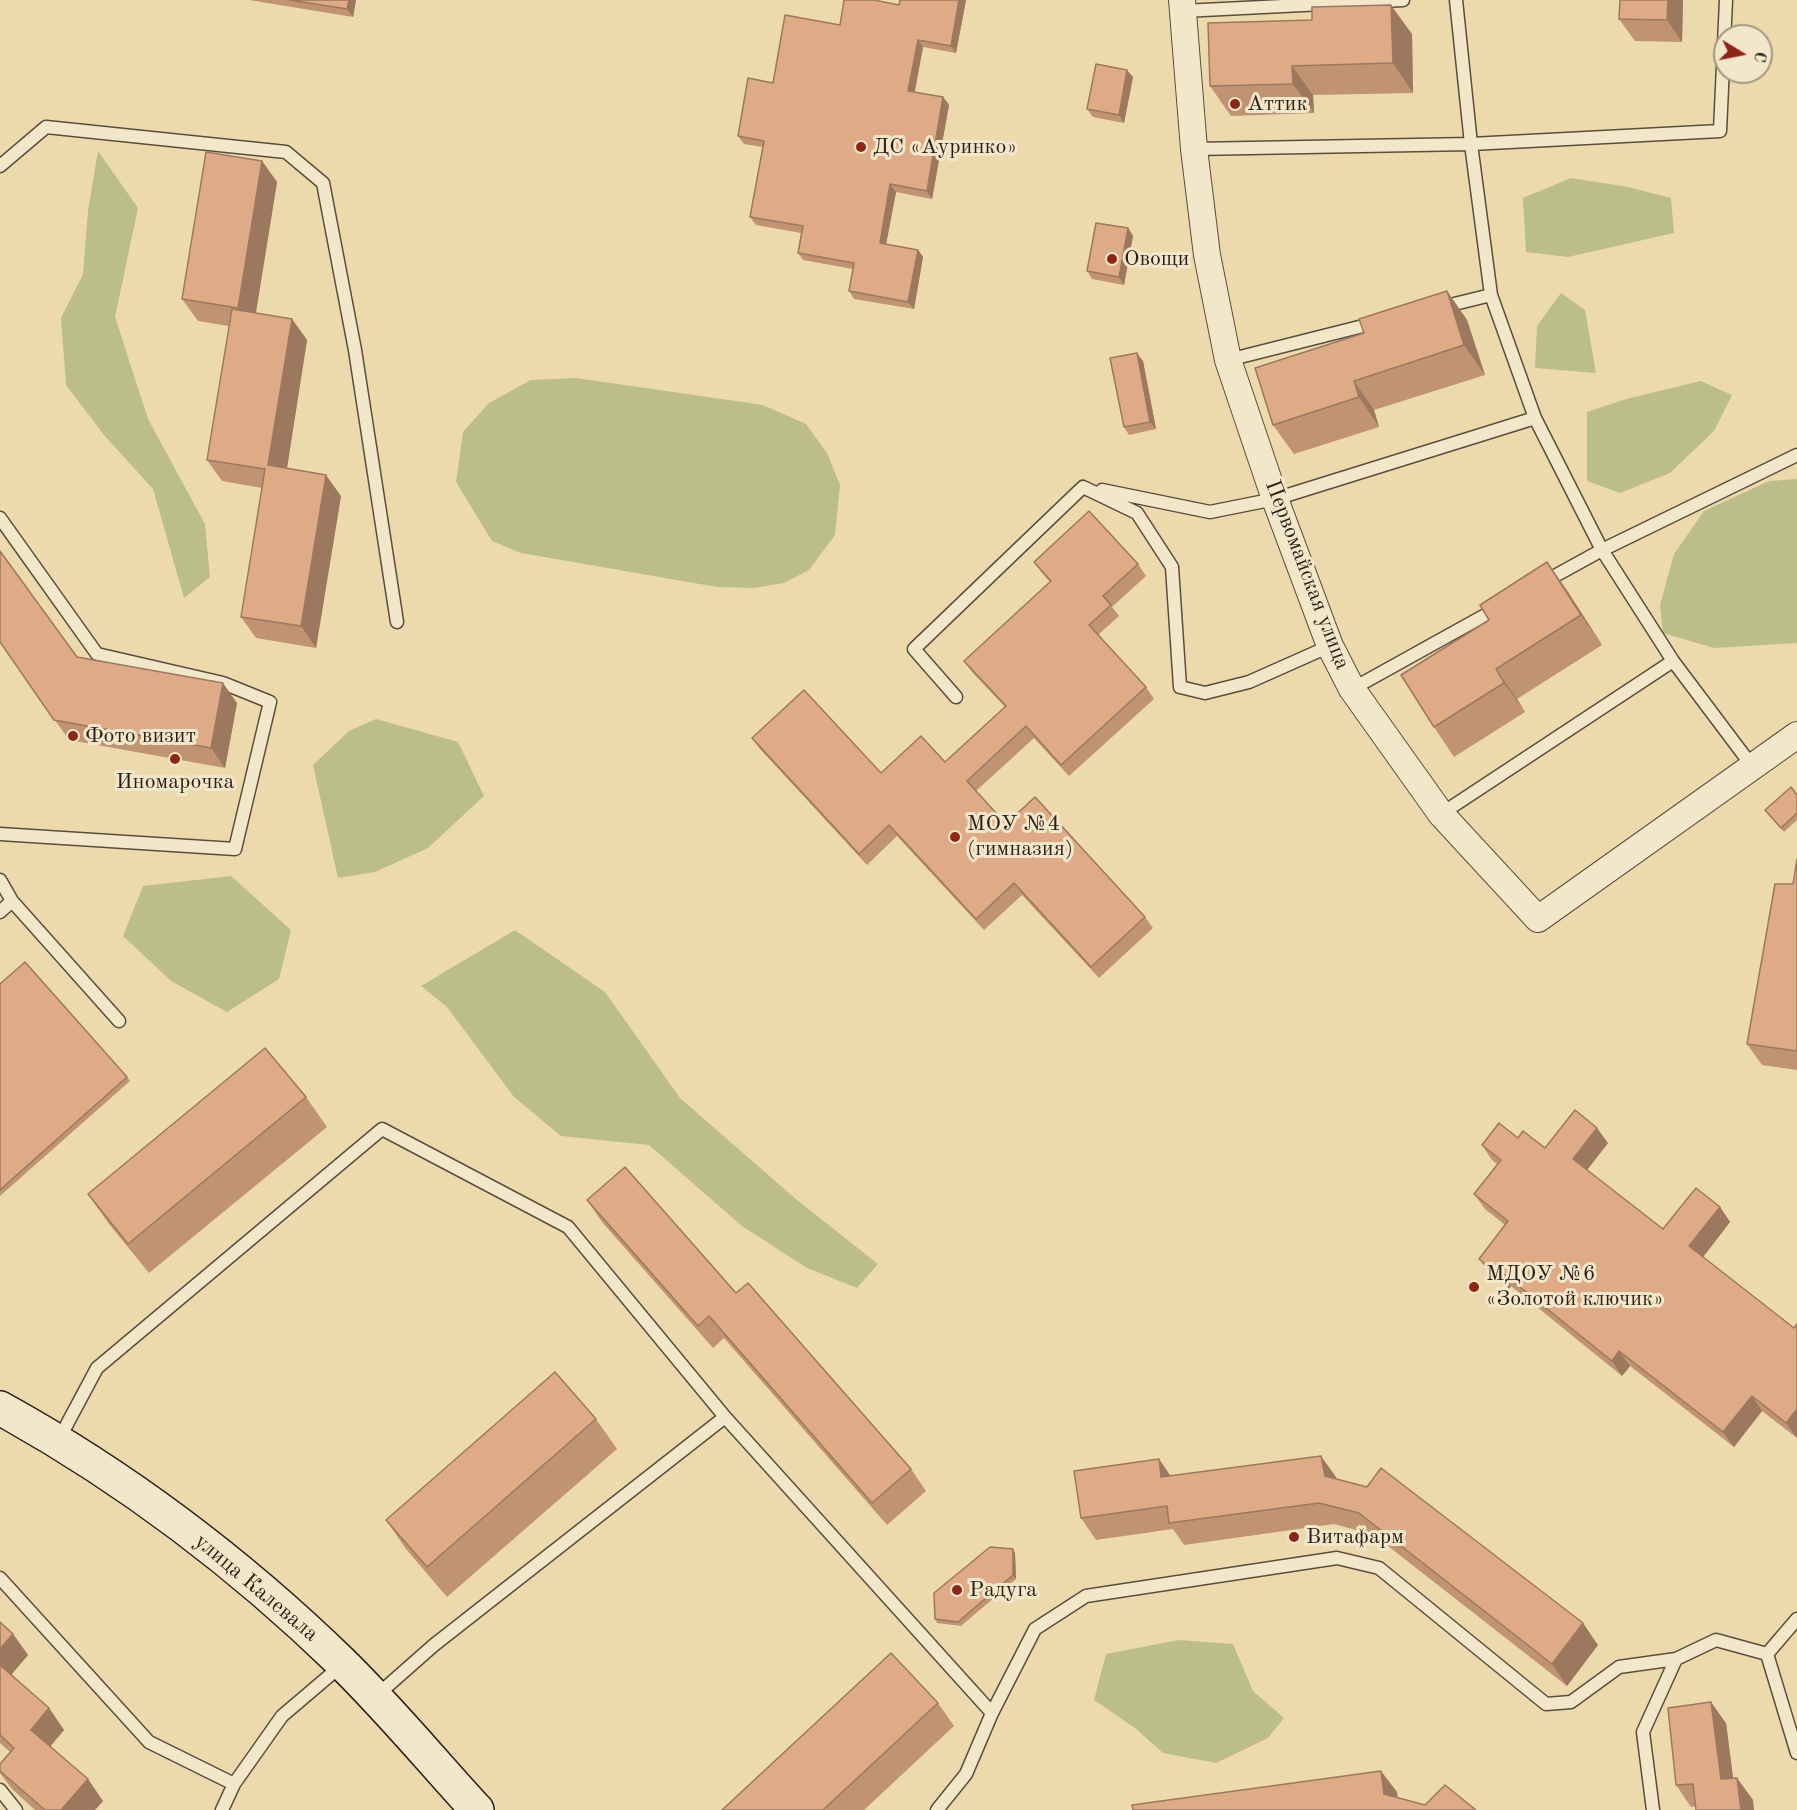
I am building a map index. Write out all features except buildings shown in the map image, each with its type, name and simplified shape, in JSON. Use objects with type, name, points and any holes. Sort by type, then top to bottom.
[{"type":"main road","name":"улица Калевала","points":[[0,1408],[58,1441],[176,1521],[268,1594],[343,1664],[477,1810]]},
{"type":"street","name":"Первомайская улица","points":[[1183,6],[1194,149],[1207,255],[1228,360],[1275,499],[1330,646],[1352,688],[1441,814],[1538,919],[1797,735]]},
{"type":"lane","points":[[1183,6],[1403,0]]},
{"type":"lane","points":[[1456,0],[1491,295],[1535,418],[1602,550],[1673,661],[1752,766]]},
{"type":"lane","points":[[1194,149],[1472,144],[1720,131],[1725,0]]},
{"type":"lane","points":[[0,166],[46,127],[286,152],[323,183],[355,350],[397,622]]},
{"type":"lane","points":[[1434,309],[1491,295]]},
{"type":"lane","points":[[1228,360],[1388,320]]},
{"type":"lane","points":[[1083,487],[1210,512],[1275,499],[1535,418]]},
{"type":"lane","points":[[1529,591],[1602,550],[1797,455]]},
{"type":"lane","points":[[1083,487],[1137,513],[1172,567],[1180,687],[1205,693],[1249,682],[1330,646]]},
{"type":"lane","points":[[956,697],[914,649],[1083,487]]},
{"type":"lane","points":[[0,518],[97,654],[223,683],[270,702],[235,849],[0,834]]},
{"type":"lane","points":[[1352,688],[1508,602]]},
{"type":"lane","points":[[1441,814],[1673,661]]},
{"type":"lane","points":[[0,880],[12,901],[118,1021]]},
{"type":"lane","points":[[0,912],[12,901]]},
{"type":"lane","points":[[58,1441],[97,1368],[382,1129],[567,1227],[725,1417],[992,1713]]},
{"type":"lane","points":[[375,1698],[434,1645],[725,1417]]},
{"type":"lane","points":[[938,1810],[966,1774],[992,1713],[1035,1629],[1086,1596],[1338,1558],[1378,1568],[1546,1704],[1571,1702],[1620,1667],[1676,1659],[1716,1640],[1767,1654]]},
{"type":"lane","points":[[0,1578],[149,1742],[234,1784]]},
{"type":"lane","points":[[1767,1654],[1797,1619]]},
{"type":"lane","points":[[1767,1654],[1797,1753]]},
{"type":"lane","points":[[1653,1810],[1643,1732],[1676,1659]]},
{"type":"lane","points":[[222,1810],[234,1784],[282,1716],[343,1664]]},
{"type":"lane","points":[[0,1790],[16,1810]]},
{"type":"green space","points":[[98,151],[138,208],[115,317],[148,419],[205,524],[210,577],[184,598],[153,489],[104,435],[66,385],[61,318],[83,274],[88,211]]},
{"type":"green space","points":[[1571,178],[1628,187],[1671,198],[1674,233],[1568,257],[1526,252],[1523,198]]},
{"type":"green space","points":[[1561,293],[1585,310],[1596,373],[1535,368],[1537,326]]},
{"type":"green space","points":[[576,378],[763,405],[806,424],[827,453],[840,485],[835,535],[809,570],[784,583],[754,588],[717,587],[521,553],[492,541],[456,482],[463,432],[489,403],[531,380]]},
{"type":"green space","points":[[1701,381],[1732,395],[1714,431],[1670,473],[1620,493],[1587,481],[1587,412],[1626,399]]},
{"type":"green space","points":[[1797,479],[1797,643],[1714,648],[1663,633],[1660,605],[1674,554],[1704,511],[1769,481]]},
{"type":"green space","points":[[376,719],[458,742],[484,796],[428,848],[375,872],[338,878],[313,765],[349,731]]},
{"type":"green space","points":[[231,876],[291,930],[279,979],[227,1012],[171,981],[123,936],[143,886]]},
{"type":"green space","points":[[515,930],[605,992],[680,1098],[797,1200],[878,1264],[857,1288],[807,1268],[742,1226],[649,1145],[561,1136],[514,1097],[447,1007],[421,986]]},
{"type":"green space","points":[[1179,1640],[1233,1644],[1253,1691],[1284,1718],[1268,1738],[1216,1763],[1163,1753],[1135,1728],[1094,1700],[1106,1654]]},
{"type":"place","name":"Аттик","points":[[1235,104]]},
{"type":"place","name":"ДС «Ауринко»","points":[[861,147]]},
{"type":"place","name":"Овощи","points":[[1112,259]]},
{"type":"place","name":"Фото визит","points":[[73,736]]},
{"type":"place","name":"Иномарочка","points":[[175,759]]},
{"type":"place","name":"МОУ №4 (гимназия)","points":[[955,837]]},
{"type":"place","name":"МДОУ №6 «Золотой ключик»","points":[[1474,1287]]},
{"type":"place","name":"Витафарм","points":[[1294,1537]]},
{"type":"place","name":"Радуга","points":[[957,1590]]}]
